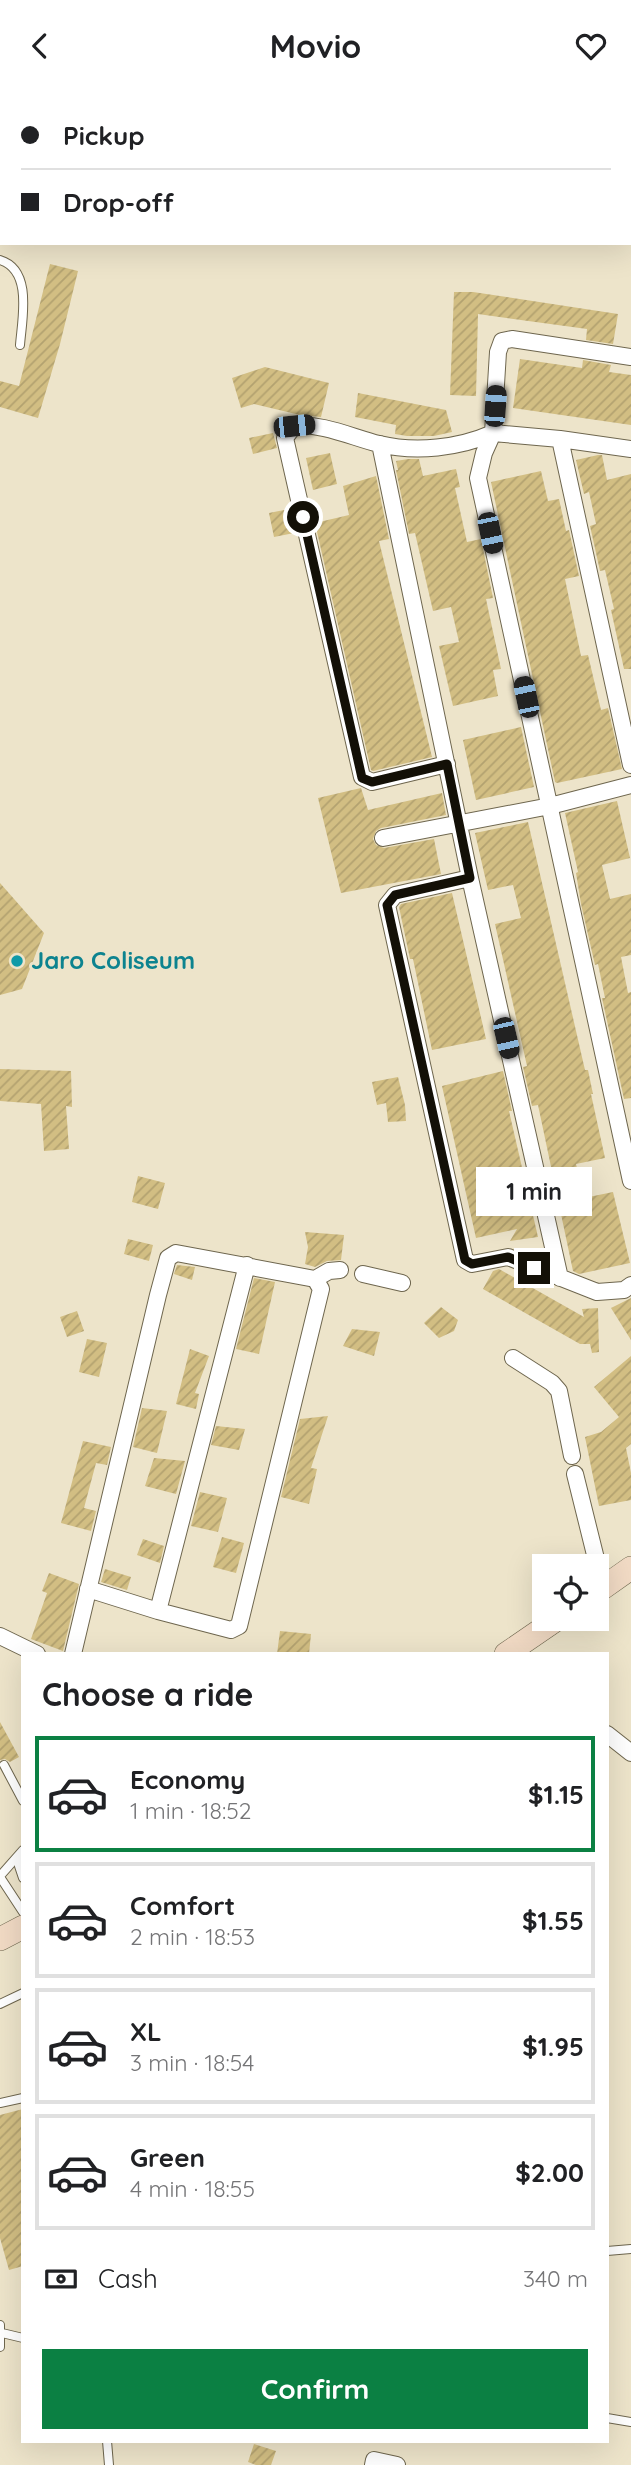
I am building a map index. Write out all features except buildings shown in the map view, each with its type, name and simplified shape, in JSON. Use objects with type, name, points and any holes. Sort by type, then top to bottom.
[{"type":"main road","points":[[609,1583],[631,1568]]},
{"type":"main road","points":[[509,1652],[540,1631]]},
{"type":"main road","points":[[0,1939],[21,1928]]},
{"type":"street","points":[[631,357],[512,339],[502,341],[498,352],[493,433],[484,453],[478,478],[631,1181]]},
{"type":"street","points":[[447,764],[372,782],[362,778],[285,438],[294,426],[310,425],[408,449],[472,442],[493,433],[631,449]]},
{"type":"street","points":[[560,439],[631,765]]},
{"type":"street","points":[[380,444],[470,878],[560,1278]]},
{"type":"street","points":[[383,838],[550,806],[631,785]]},
{"type":"street","points":[[470,878],[395,895],[387,905],[465,1260],[472,1264],[508,1257],[597,1292],[624,1290],[631,1285]]},
{"type":"street","points":[[73,1652],[168,1258],[176,1253],[315,1279],[329,1271],[340,1270]]},
{"type":"street","points":[[159,1611],[247,1265]]},
{"type":"street","points":[[363,1274],[402,1283]]},
{"type":"street","points":[[88,1590],[231,1630],[239,1626],[321,1289],[315,1279]]},
{"type":"street","points":[[513,1358],[552,1383],[559,1391],[572,1456]]},
{"type":"street","points":[[575,1474],[592,1554]]},
{"type":"street","points":[[0,1636],[33,1652]]},
{"type":"street","points":[[609,1736],[631,1753]]},
{"type":"street","points":[[373,2465],[374,2460],[397,2465]]},
{"type":"lane","points":[[0,260],[9,262],[22,285],[20,345]]},
{"type":"lane","points":[[4,1765],[21,1797]]},
{"type":"lane","points":[[21,1852],[0,1876],[21,1910]]},
{"type":"lane","points":[[0,2004],[21,1994]]},
{"type":"lane","points":[[0,2103],[21,2098]]},
{"type":"lane","points":[[609,2251],[631,2249]]},
{"type":"lane","points":[[0,2347],[1,2329],[21,2337]]},
{"type":"lane","points":[[609,2419],[631,2422]]},
{"type":"lane","points":[[107,2443],[109,2465]]},
{"type":"place","name":"Jaro Coliseum","points":[[17,961]]},
{"type":"route","points":[[303,517],[362,778],[372,782],[447,764],[470,878],[395,895],[387,905],[465,1260],[472,1264],[508,1257],[534,1268]]}]
